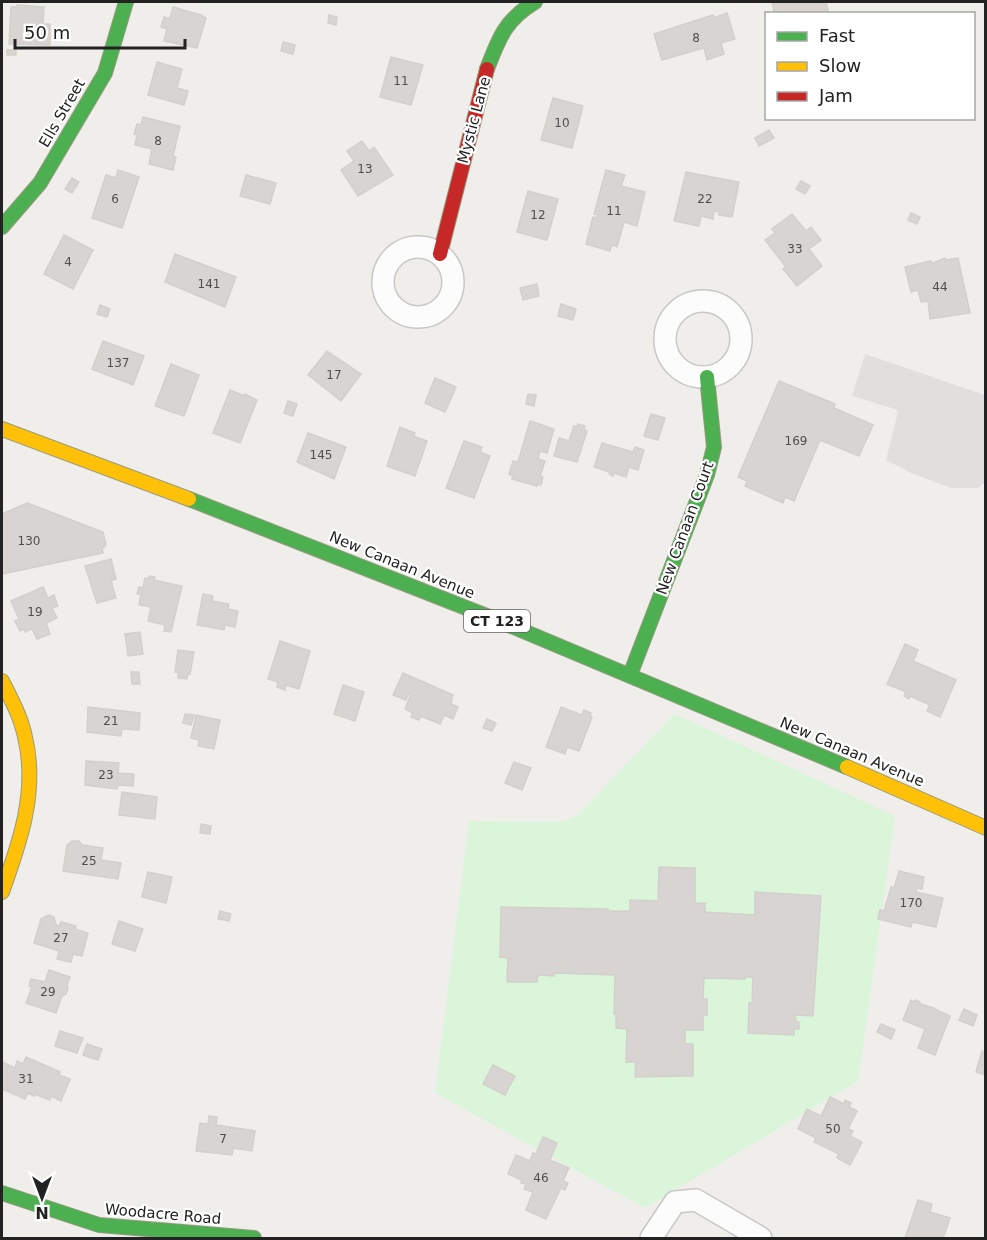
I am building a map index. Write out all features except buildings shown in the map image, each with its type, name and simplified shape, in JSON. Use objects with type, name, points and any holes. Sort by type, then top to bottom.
[{"type":"street","name":"Ells Street","points":[[2,227],[40,183],[105,73],[126,2]]},
{"type":"street","name":"Mystic Lane","points":[[440,254],[483,80],[500,35],[520,11],[535,2]]},
{"type":"street","name":"New Canaan Court","points":[[630,675],[707,475],[714,447],[707,376]]},
{"type":"street","name":"New Canaan Avenue","points":[[2,429],[190,498],[630,675],[986,828]]},
{"type":"street","points":[[2,681],[21,720],[31,769],[23,824],[2,891]]},
{"type":"street","name":"Woodacre Road","points":[[2,1193],[99,1226],[254,1239]]},
{"type":"street","points":[[651,1239],[675,1202],[696,1200],[761,1239]]},
{"type":"green space","points":[[675,714],[895,816],[858,1081],[645,1208],[435,1093],[469,821],[562,822],[578,815]]},
{"type":"shaded area","points":[[865,354],[985,395],[985,482],[978,488],[951,488],[911,473],[886,460],[898,412],[895,409],[852,396]]},
{"type":"traffic: fast","points":[[2,227],[40,183],[105,73],[126,2]]},
{"type":"traffic: fast","points":[[487,69],[504,31],[517,16],[535,2]]},
{"type":"traffic: fast","points":[[630,675],[707,475],[714,447],[707,377]]},
{"type":"traffic: fast","points":[[189,499],[497,620],[847,767]]},
{"type":"traffic: fast","points":[[2,1193],[99,1225],[254,1238]]},
{"type":"traffic: slow","points":[[2,429],[189,499]]},
{"type":"traffic: slow","points":[[2,681],[23,730],[29,777],[21,835],[2,892]]},
{"type":"traffic: slow","points":[[847,767],[986,828]]},
{"type":"traffic: jam","points":[[440,254],[487,69]]}]
